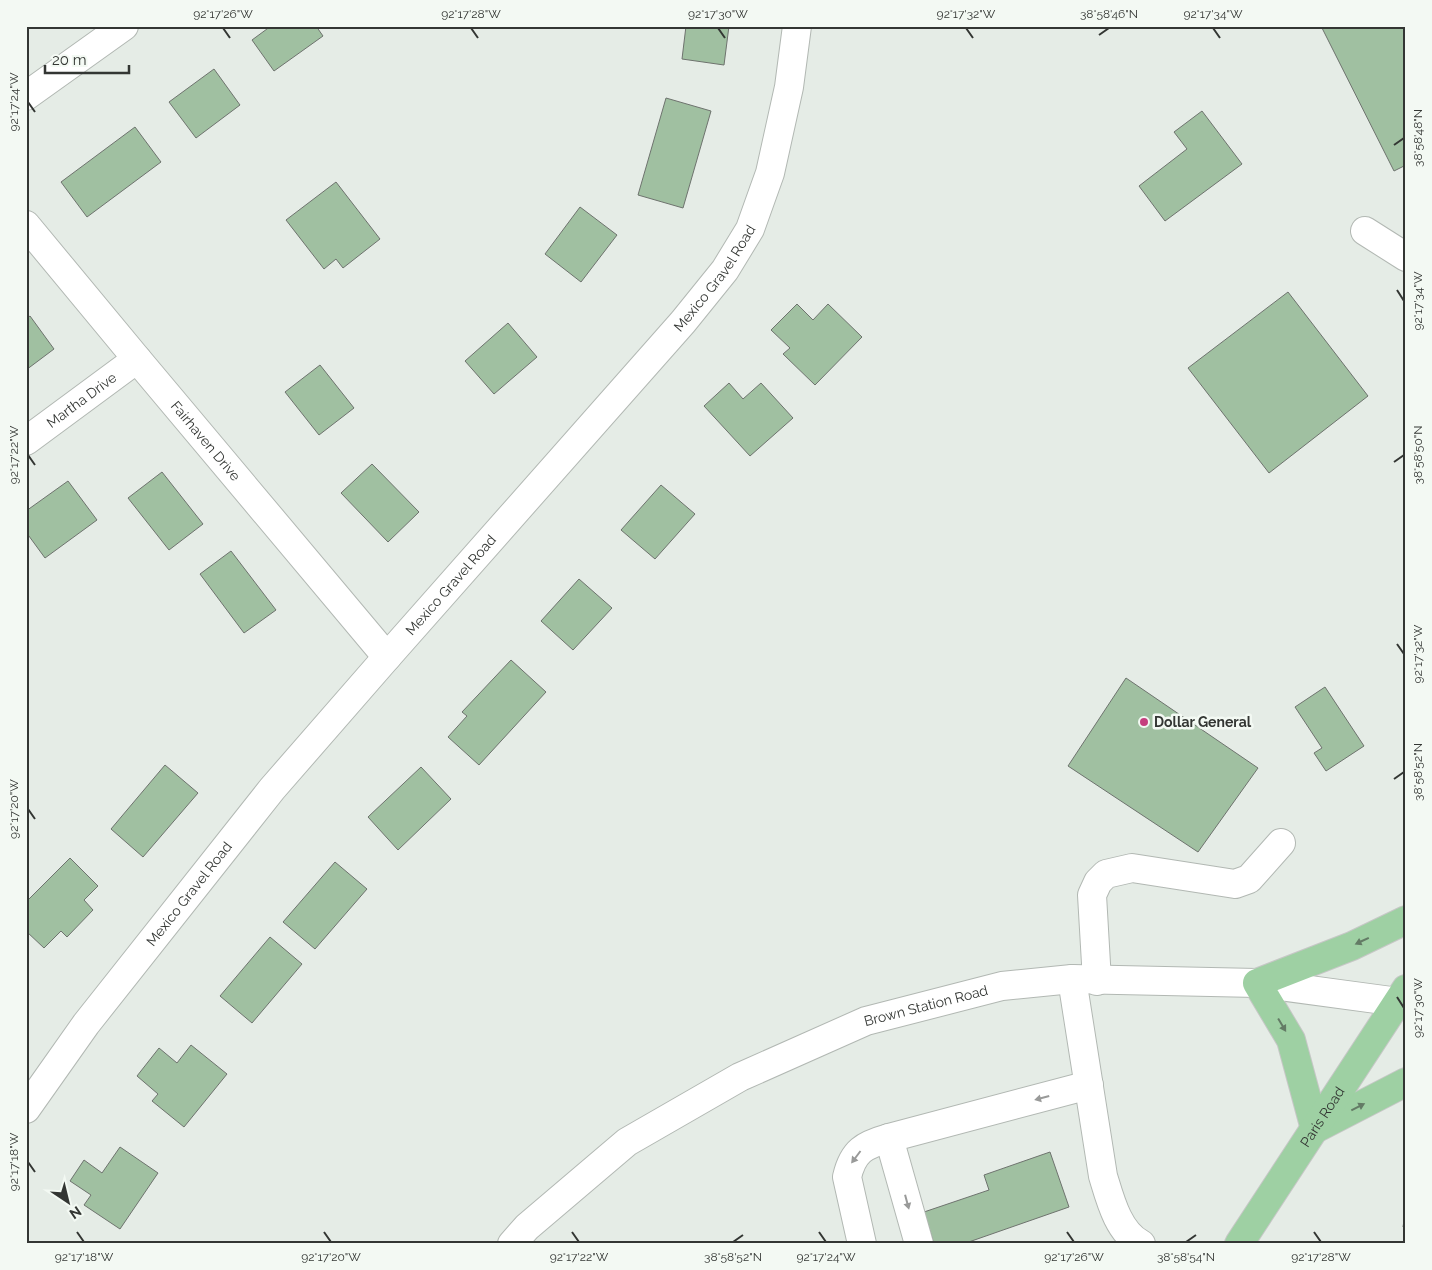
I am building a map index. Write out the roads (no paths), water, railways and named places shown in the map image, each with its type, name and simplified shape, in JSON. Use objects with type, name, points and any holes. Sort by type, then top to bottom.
[{"type":"main road","points":[[1406,920],[1352,946],[1257,983],[1291,1040],[1314,1129],[1406,1082]]},
{"type":"main road","name":"Paris Road","points":[[1239,1244],[1403,998]]},
{"type":"street","points":[[26,96],[124,26]]},
{"type":"street","name":"Mexico Gravel Road","points":[[26,1108],[86,1024],[266,797],[677,329],[725,270],[750,228],[770,173],[789,87],[797,26]]},
{"type":"street","name":"Fairhaven Drive","points":[[26,224],[387,658]]},
{"type":"street","points":[[1366,231],[1406,257]]},
{"type":"street","name":"Martha Drive","points":[[26,441],[137,359]]},
{"type":"street","points":[[1123,1238],[1103,1176],[1089,1085],[1084,980],[1092,895],[1098,882],[1106,874],[1132,868],[1235,884],[1249,880],[1281,844]]},
{"type":"street","name":"Brown Station Road","points":[[512,1244],[527,1227],[627,1142],[740,1077],[866,1021],[1002,986],[1084,980],[1257,983],[1403,998]]},
{"type":"street","points":[[862,1244],[847,1178],[849,1167],[855,1156],[865,1147],[889,1138],[1089,1085]]},
{"type":"street","points":[[889,1138],[919,1244]]},
{"type":"place","name":"Dollar General","points":[[1144,722]]}]
